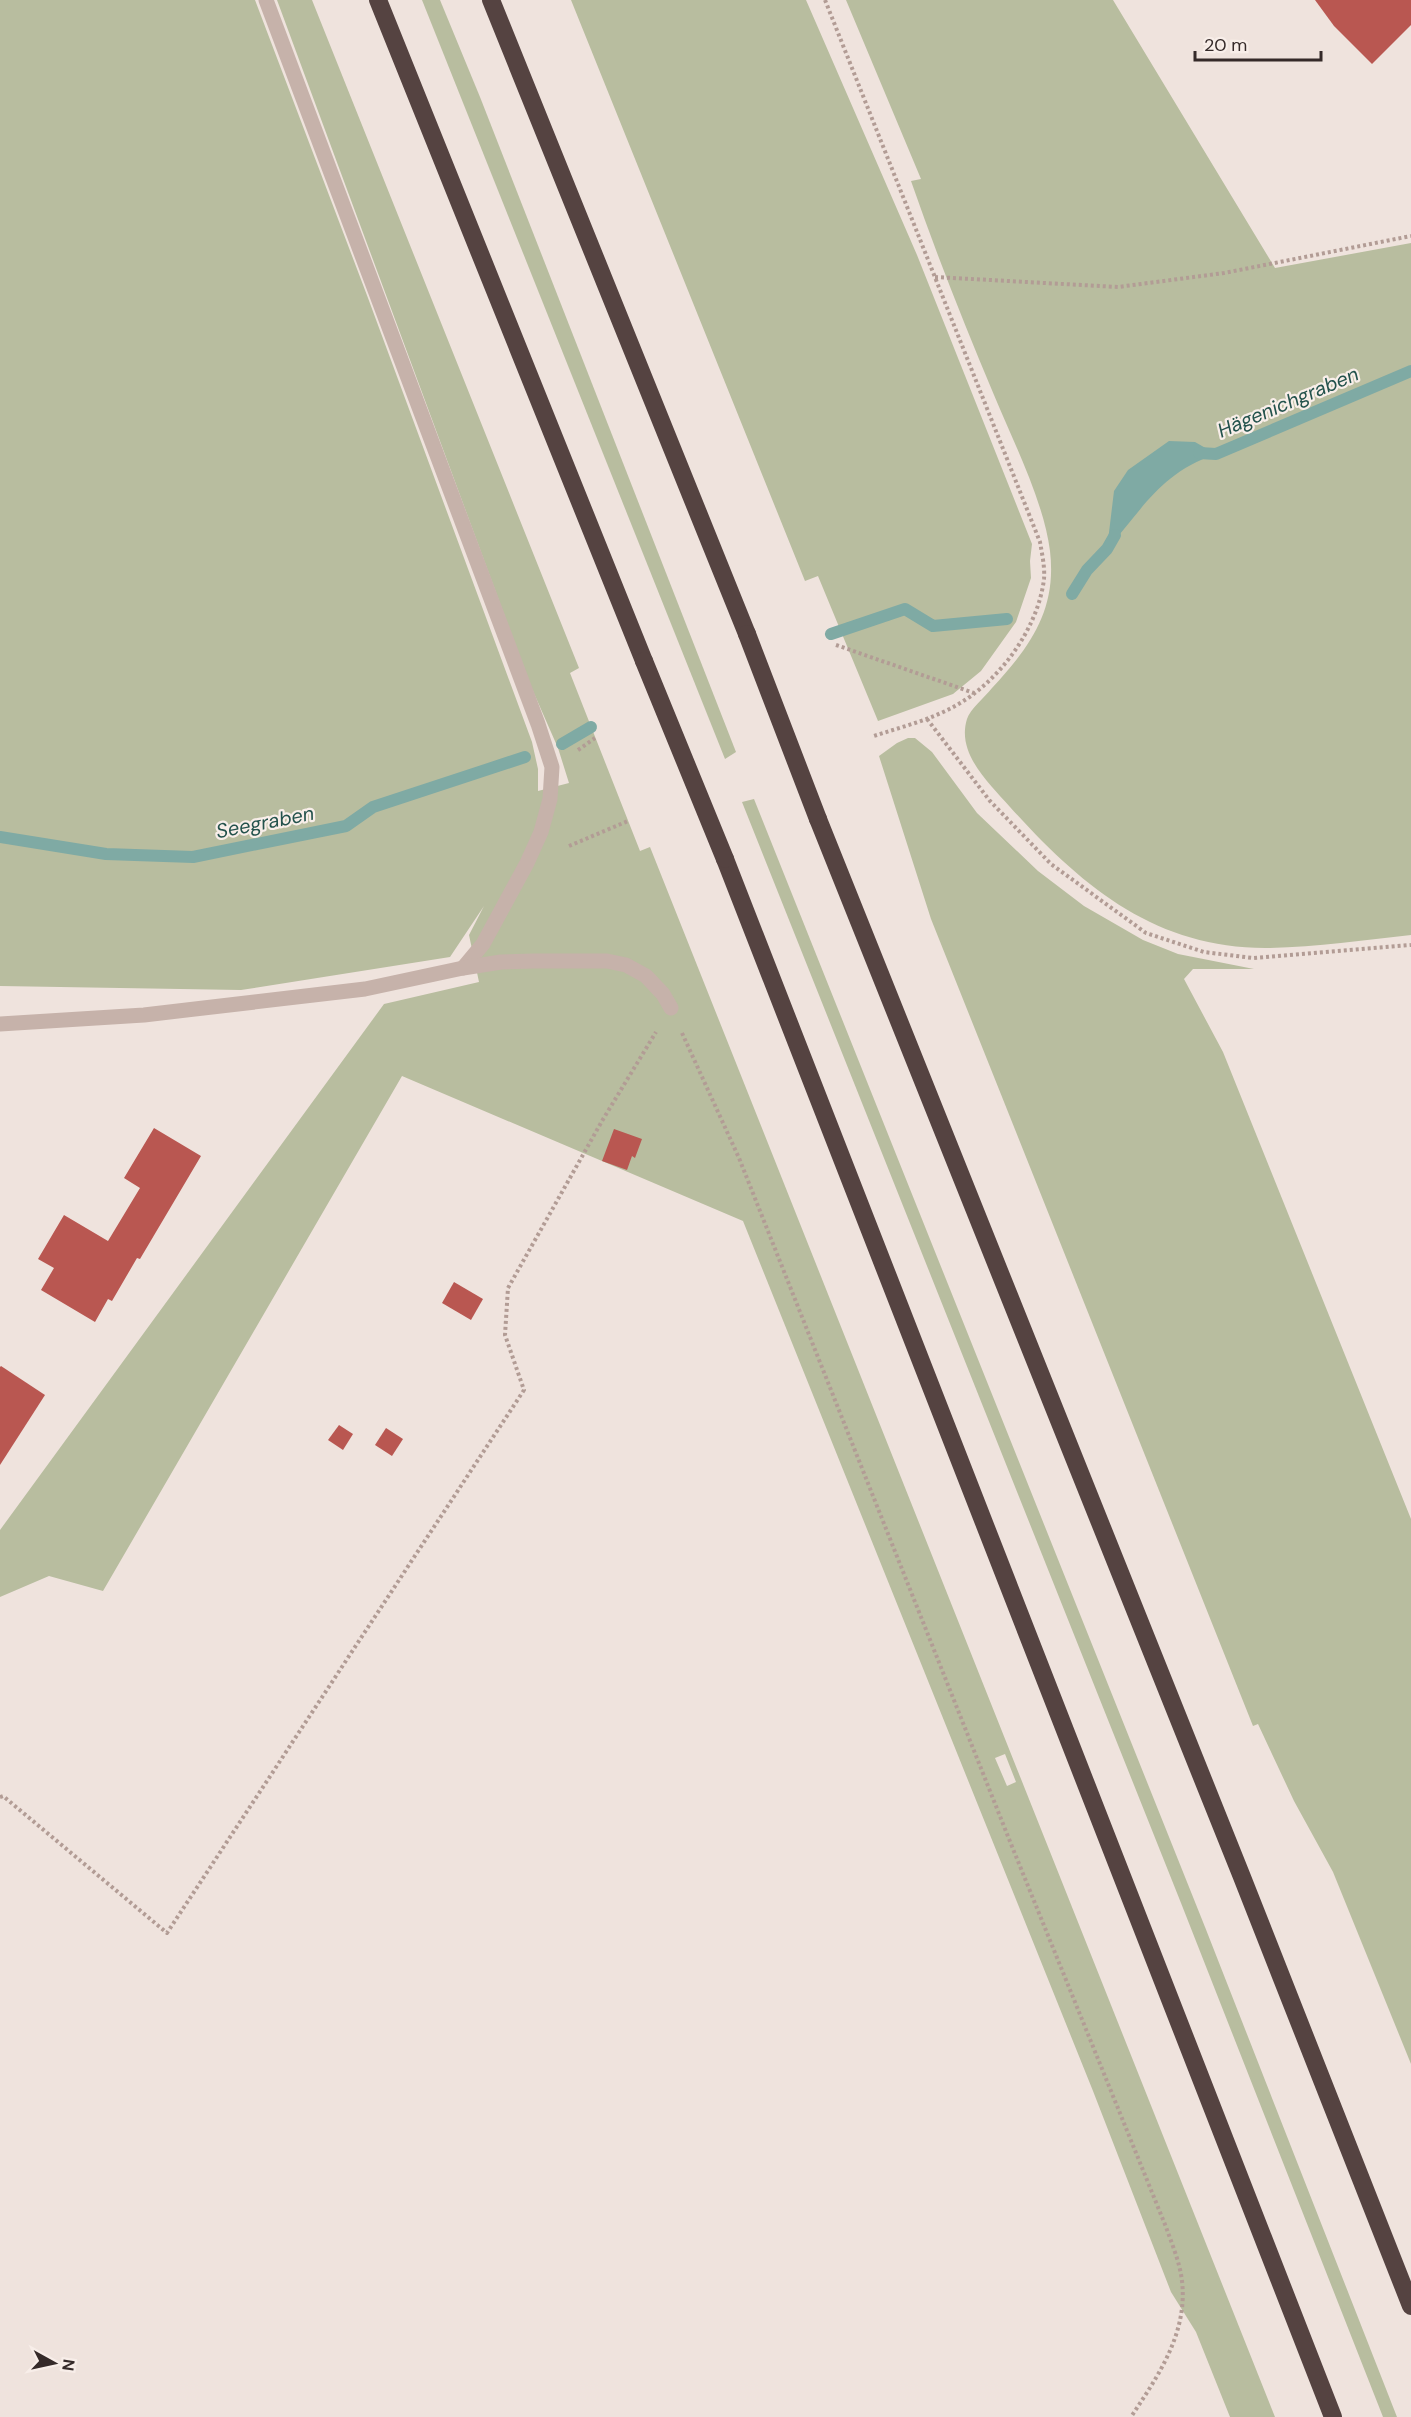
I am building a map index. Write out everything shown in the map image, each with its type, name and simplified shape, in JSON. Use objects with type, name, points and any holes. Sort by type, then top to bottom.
[{"type":"highway","points":[[378,0],[725,859],[1333,2417]]},
{"type":"highway","points":[[491,0],[747,634],[818,819],[1242,1877],[1411,2306]]},
{"type":"lane","points":[[266,0],[552,767],[550,799],[541,832],[483,944],[463,968]]},
{"type":"lane","points":[[0,1024],[144,1016],[353,990],[463,968],[534,962],[607,961],[626,965],[646,976],[663,994],[671,1008]]},
{"type":"path","points":[[825,0],[1040,542],[1044,577],[1036,612],[1018,646],[974,693],[956,705],[927,718],[874,736]]},
{"type":"path","points":[[935,277],[1118,287],[1224,273],[1411,236]]},
{"type":"path","points":[[836,645],[974,693]]},
{"type":"path","points":[[927,718],[990,801],[1051,864],[1146,933],[1204,952],[1253,958],[1411,945]]},
{"type":"path","points":[[526,863],[628,821]]},
{"type":"path","points":[[0,1797],[3,1796],[166,1933],[524,1390],[505,1335],[508,1288],[602,1121],[671,1008]]},
{"type":"path","points":[[671,1008],[739,1158],[1169,2236],[1182,2281],[1181,2322],[1162,2369],[1131,2417]]},
{"type":"green space","points":[[0,0],[255,0],[532,742],[538,769],[538,791],[569,783],[558,748],[529,682],[277,0],[312,0],[579,668],[570,673],[640,851],[650,847],[1275,2417],[1230,2417],[1196,2332],[1171,2292],[1093,2091],[743,1221],[402,1076],[103,1591],[49,1576],[0,1597],[0,1530],[384,1004],[479,982],[469,935],[484,906],[450,957],[241,990],[0,986]],"holes":[[[1005,1754],[1016,1782],[1007,1786],[995,1758]]]},
{"type":"green space","points":[[422,0],[440,0],[480,97],[736,752],[725,759]]},
{"type":"green space","points":[[571,0],[806,0],[917,255],[1032,544],[1031,578],[1016,622],[981,671],[953,694],[878,721],[818,576],[805,581]]},
{"type":"green space","points":[[846,0],[1113,0],[1275,268],[1411,243],[1411,935],[1322,945],[1268,948],[1228,946],[1191,938],[1156,925],[1124,908],[1065,863],[1010,807],[977,768],[966,744],[967,719],[974,707],[1018,658],[1038,626],[1045,609],[1051,572],[1047,532],[1035,492],[930,235],[911,181],[921,179]]},
{"type":"green space","points":[[908,738],[915,738],[932,752],[977,813],[1038,871],[1084,906],[1143,940],[1178,954],[1254,969],[1193,969],[1184,979],[1223,1052],[1411,1519],[1411,2064],[1333,1872],[1294,1801],[1258,1724],[1253,1726],[931,919],[879,756]]},
{"type":"green space","points":[[754,799],[1205,1927],[1397,2417],[1383,2417],[1181,1903],[742,802]]},
{"type":"water","points":[[1169,441],[1195,442],[1216,454],[1180,471],[1166,482],[1107,549],[1114,491],[1128,470]]},
{"type":"building","points":[[1315,0],[1411,0],[1411,25],[1372,64],[1334,26]]},
{"type":"building","points":[[154,1128],[201,1156],[140,1259],[137,1258],[112,1301],[108,1299],[95,1322],[41,1290],[54,1268],[38,1259],[64,1215],[108,1241],[140,1188],[124,1178]]},
{"type":"building","points":[[614,1129],[642,1139],[635,1158],[632,1156],[627,1170],[602,1161]]},
{"type":"building","points":[[454,1282],[483,1299],[471,1320],[442,1303]]},
{"type":"building","points":[[0,1367],[45,1395],[0,1465]]},
{"type":"building","points":[[339,1425],[353,1434],[343,1450],[328,1440]]},
{"type":"building","points":[[386,1428],[403,1439],[392,1456],[375,1445]]},
{"type":"waterway","name":"Hägenichgraben","points":[[1199,453],[1216,454],[1411,371]]},
{"type":"waterway","name":"Hägenichgraben","points":[[1072,594],[1087,570],[1107,549],[1115,535]]},
{"type":"waterway","points":[[831,634],[905,609],[933,626],[1007,619]]},
{"type":"waterway","points":[[562,744],[591,727]]},
{"type":"waterway","name":"Seegraben","points":[[0,837],[106,854],[193,857],[346,826],[373,807],[525,757]]}]
